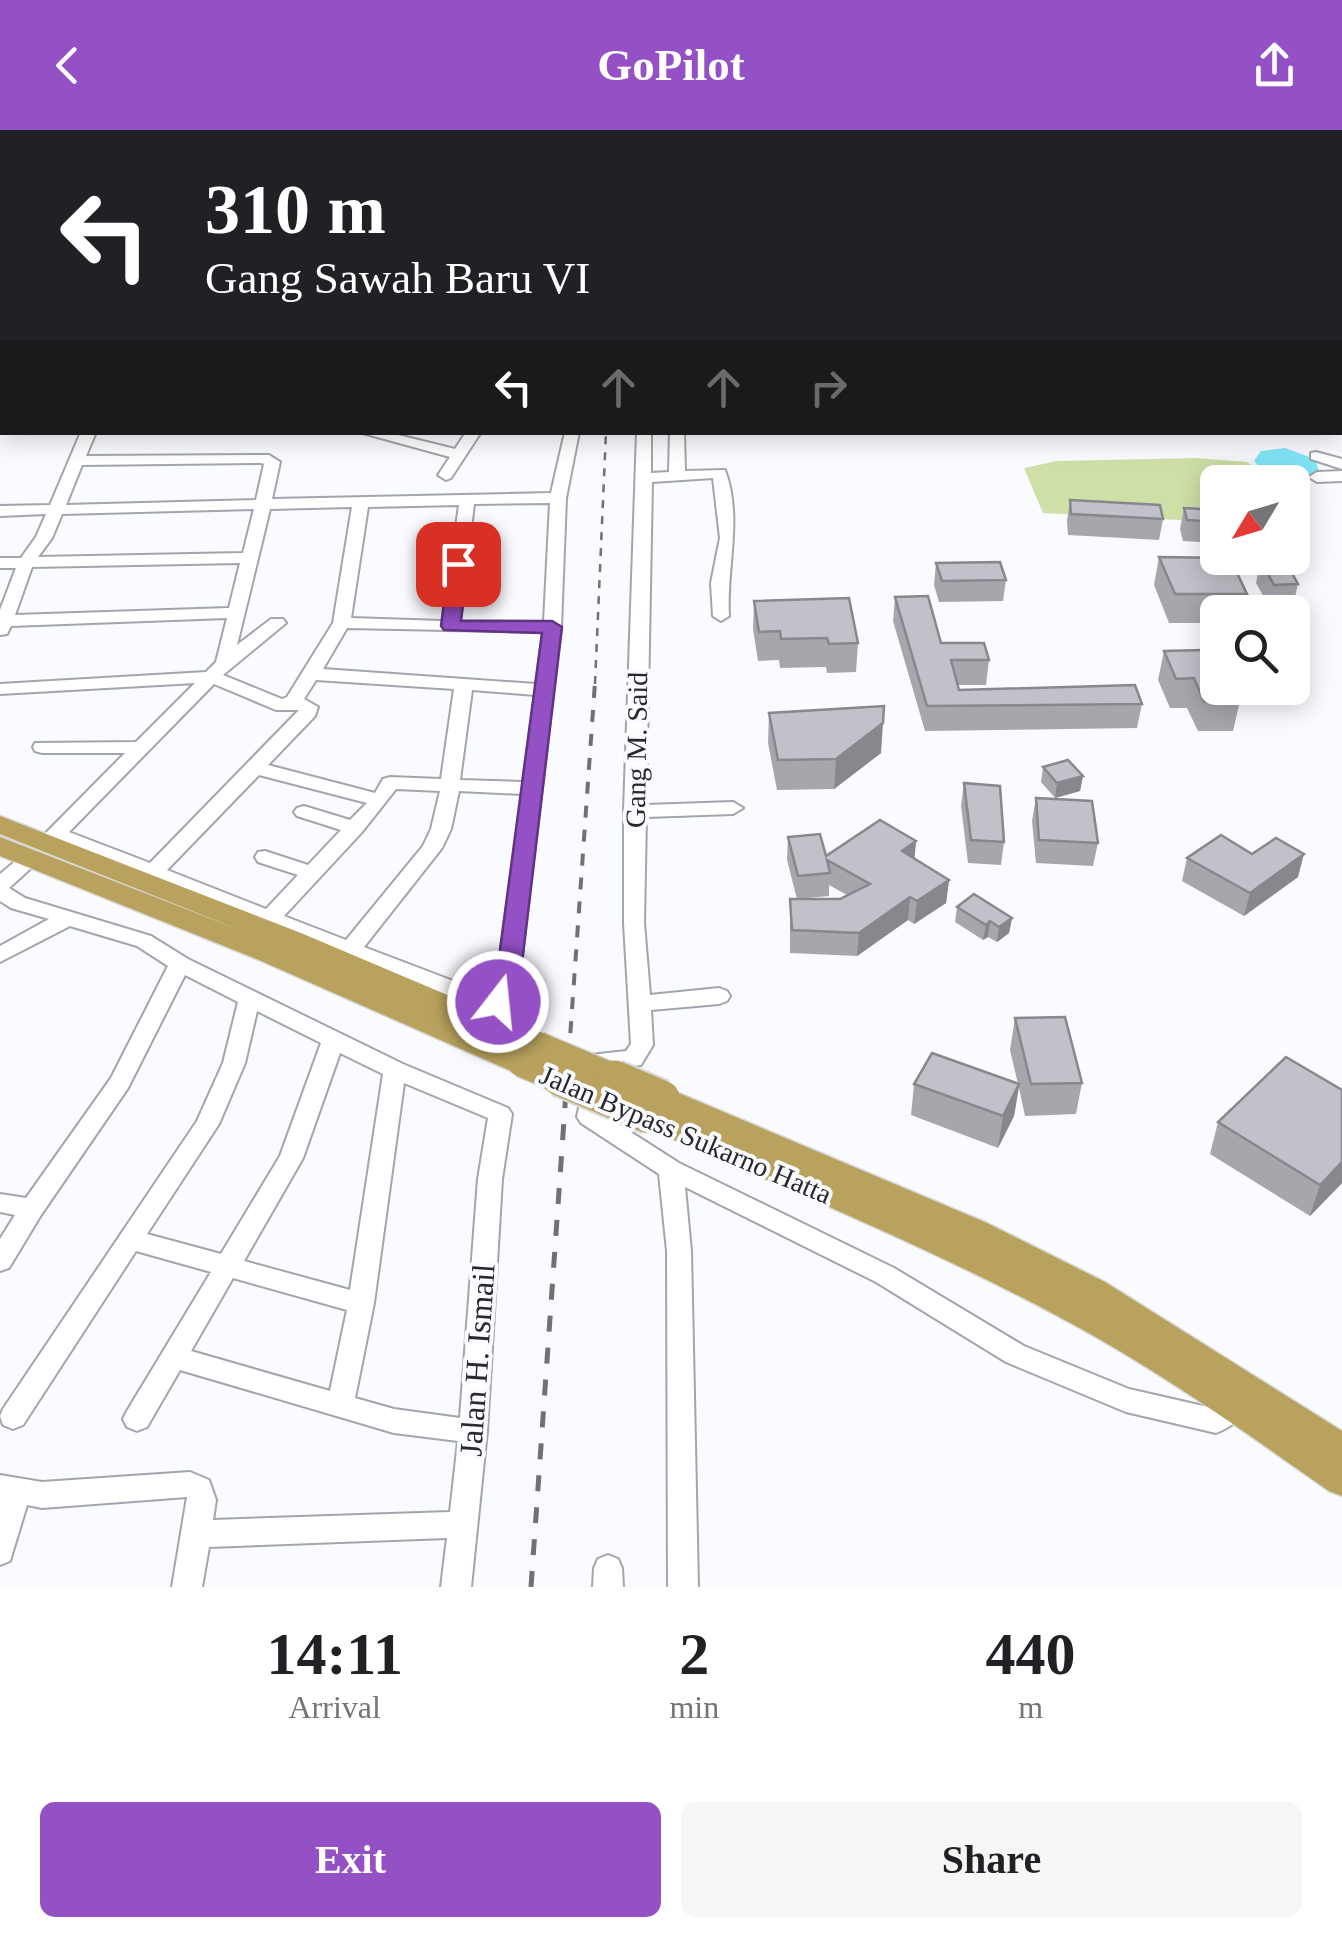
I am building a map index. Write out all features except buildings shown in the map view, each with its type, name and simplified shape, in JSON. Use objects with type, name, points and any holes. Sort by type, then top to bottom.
[{"type":"highway","name":"Jalan Bypass Sukarno Hatta","points":[[20,843],[269,952],[976,1233],[1093,1292],[1342,1451]]},
{"type":"highway","name":"Jalan Bypass Sukarno Hatta","points":[[655,1107],[1076,1309],[1235,1406],[1342,1479]]},
{"type":"street","points":[[87,435],[37,550],[26,562],[2,626],[236,613]]},
{"type":"street","points":[[446,475],[472,435]]},
{"type":"street","points":[[20,843],[153,872],[484,1003],[501,999],[508,980],[552,627],[558,498],[571,435]]},
{"type":"street","name":"Gang M. Said","points":[[644,435],[638,646],[641,681],[634,811],[634,923],[641,1052],[633,1059],[598,1061],[590,1121],[671,1170]]},
{"type":"street","points":[[677,473],[678,435]]},
{"type":"street","points":[[413,438],[457,454]]},
{"type":"street","points":[[1316,456],[1342,464]]},
{"type":"street","points":[[77,461],[270,459],[263,504],[218,670]]},
{"type":"street","points":[[643,480],[677,473],[720,473],[728,538],[719,583],[721,616]]},
{"type":"street","points":[[1317,477],[1342,476]]},
{"type":"street","points":[[0,512],[558,498]]},
{"type":"street","points":[[451,626],[467,500]]},
{"type":"street","points":[[0,689],[218,670],[282,706],[293,700],[342,623],[361,502]]},
{"type":"street","points":[[0,562],[249,558]]},
{"type":"street","points":[[277,622],[218,670],[142,748],[20,843],[0,888],[18,903],[144,941],[180,964],[395,1070],[361,1303],[340,1406]]},
{"type":"street","points":[[342,623],[552,627]]},
{"type":"street","points":[[311,674],[544,690]]},
{"type":"street","points":[[350,950],[432,848],[442,830],[453,783],[458,705],[464,687]]},
{"type":"street","points":[[153,872],[306,716],[309,707],[293,700]]},
{"type":"street","points":[[42,747],[142,748]]},
{"type":"street","points":[[256,768],[380,800]]},
{"type":"street","points":[[269,919],[355,828],[390,784],[529,788]]},
{"type":"street","points":[[634,811],[733,808]]},
{"type":"street","points":[[304,812],[355,828]]},
{"type":"street","points":[[266,857],[312,873]]},
{"type":"street","points":[[0,955],[70,917]]},
{"type":"street","points":[[0,1262],[32,1208],[120,1082],[180,964]]},
{"type":"street","points":[[640,1004],[719,996]]},
{"type":"street","points":[[14,1417],[132,1240],[220,1098],[234,1064],[250,999]]},
{"type":"street","points":[[138,1420],[297,1146],[334,1040]]},
{"type":"street","name":"Jalan H. Ismail","points":[[395,1070],[494,1108],[500,1114],[490,1179],[473,1430],[456,1587]]},
{"type":"street","points":[[671,1170],[885,1275],[1015,1354],[1090,1387],[1126,1400],[1216,1421],[1235,1406]]},
{"type":"street","points":[[671,1170],[679,1252],[683,1587]]},
{"type":"street","points":[[0,1203],[32,1208]]},
{"type":"street","points":[[132,1240],[361,1303]]},
{"type":"street","points":[[174,1357],[412,1424],[473,1430]]},
{"type":"street","points":[[0,1552],[8,1489],[42,1495],[190,1484],[199,1489],[202,1500],[187,1587]]},
{"type":"street","points":[[197,1534],[462,1525]]},
{"type":"green space","points":[[1197,458],[1252,465],[1200,465],[1200,521],[1043,513],[1024,468],[1057,461]]},
{"type":"water","points":[[1285,448],[1315,459],[1319,471],[1310,475],[1310,465],[1258,465],[1254,461],[1261,451]]},
{"type":"railway","points":[[595,684],[606,435]]},
{"type":"railway","points":[[567,1081],[595,682]]},
{"type":"railway","points":[[531,1587],[567,1078]]},
{"type":"route","points":[[458,564],[451,626],[552,627],[508,980],[498,1002]]}]
